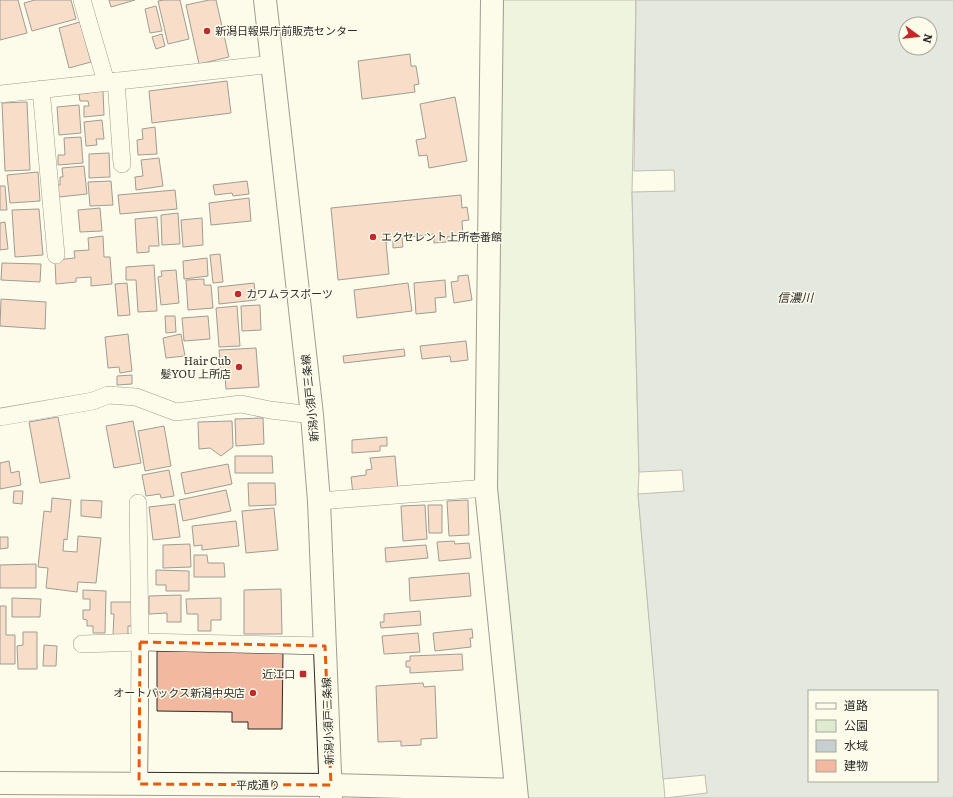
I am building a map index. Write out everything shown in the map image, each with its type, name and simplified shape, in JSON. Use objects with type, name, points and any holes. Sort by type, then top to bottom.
[{"type":"street","points":[[82,0],[111,81],[122,164]]},
{"type":"street","name":"新潟小須戸三条線","points":[[266,0],[312,415],[320,501],[331,791]]},
{"type":"street","points":[[492,0],[486,488],[517,794]]},
{"type":"street","points":[[0,94],[273,64]]},
{"type":"street","points":[[41,90],[56,255]]},
{"type":"street","points":[[0,417],[93,401],[108,395],[136,397],[176,412],[240,404],[270,410],[312,415]]},
{"type":"street","points":[[320,501],[486,488]]},
{"type":"street","points":[[138,503],[140,642],[139,784]]},
{"type":"street","points":[[82,644],[140,642],[325,646]]},
{"type":"street","name":"平成通り","points":[[0,783],[139,784],[331,791],[517,794]]},
{"type":"highlighted area","points":[[140,642],[325,646],[331,785],[139,784]]},
{"type":"green space","points":[[503,0],[636,0],[632,192],[639,472],[638,494],[665,798],[525,798],[494,489]]},
{"type":"water","name":"信濃川","points":[[636,0],[954,0],[954,798],[665,798],[707,793],[705,775],[663,779],[638,494],[684,491],[682,470],[639,472],[632,192],[675,191],[674,170],[634,171]]},
{"type":"building","points":[[0,0],[18,0],[27,33],[0,40]]},
{"type":"building","points":[[35,0],[71,0],[76,19],[32,31],[24,3]]},
{"type":"building","points":[[109,0],[135,0],[111,7]]},
{"type":"building","points":[[180,0],[189,39],[168,44],[158,1]]},
{"type":"building","name":"新潟日報県庁前販売センター","points":[[216,0],[229,57],[199,64],[186,5]]},
{"type":"building","points":[[156,6],[162,31],[150,33],[145,9]]},
{"type":"building","points":[[80,22],[91,62],[69,68],[59,28]]},
{"type":"building","points":[[162,34],[165,46],[156,49],[152,37]]},
{"type":"building","points":[[410,54],[411,66],[416,66],[419,84],[414,85],[415,92],[362,99],[358,61]]},
{"type":"building","points":[[227,81],[231,113],[152,123],[149,91]]},
{"type":"building","points":[[103,91],[104,115],[84,117],[84,106],[89,106],[88,101],[80,101],[79,94]]},
{"type":"building","points":[[455,97],[467,161],[429,168],[427,155],[419,156],[416,140],[426,138],[420,104]]},
{"type":"building","points":[[27,102],[30,170],[5,171],[2,103]]},
{"type":"building","points":[[79,105],[81,133],[59,135],[57,107]]},
{"type":"building","points":[[102,120],[104,139],[96,139],[97,145],[86,146],[84,122]]},
{"type":"building","points":[[155,127],[157,154],[138,155],[137,140],[143,139],[142,129]]},
{"type":"building","points":[[81,137],[83,163],[58,165],[58,155],[65,155],[64,138]]},
{"type":"building","points":[[109,153],[110,177],[89,178],[89,154]]},
{"type":"building","points":[[159,158],[163,186],[136,190],[135,177],[143,176],[141,160]]},
{"type":"building","points":[[84,166],[87,194],[59,197],[57,185],[60,185],[60,177],[63,177],[62,168]]},
{"type":"building","points":[[38,172],[40,201],[10,203],[7,175]]},
{"type":"building","points":[[111,181],[113,205],[90,206],[88,182]]},
{"type":"building","points":[[247,181],[249,194],[233,196],[232,193],[215,195],[213,185]]},
{"type":"building","points":[[0,186],[5,186],[7,210],[0,210]]},
{"type":"building","points":[[175,190],[177,209],[120,214],[118,195]]},
{"type":"building","name":"エクセレント上所壱番館","points":[[461,195],[462,208],[467,207],[469,220],[462,221],[463,236],[447,237],[447,242],[434,243],[434,234],[402,238],[403,247],[393,248],[393,241],[386,242],[389,274],[338,280],[331,208]]},
{"type":"building","points":[[249,198],[251,221],[211,225],[209,203]]},
{"type":"building","points":[[100,208],[102,231],[80,232],[78,210]]},
{"type":"building","points":[[39,209],[43,255],[15,257],[12,210]]},
{"type":"building","points":[[178,213],[180,244],[162,245],[161,215]]},
{"type":"building","points":[[157,217],[159,246],[149,246],[149,252],[137,253],[135,219]]},
{"type":"building","points":[[202,218],[203,245],[183,247],[181,220]]},
{"type":"building","points":[[5,222],[8,249],[0,250],[0,223]]},
{"type":"building","points":[[103,236],[104,257],[110,257],[112,284],[91,286],[91,277],[76,278],[76,282],[56,284],[55,260],[75,258],[74,251],[89,250],[88,238]]},
{"type":"building","points":[[220,254],[223,282],[213,283],[210,255]]},
{"type":"building","points":[[207,258],[208,276],[184,279],[183,261]]},
{"type":"building","points":[[2,263],[41,264],[40,282],[1,280]]},
{"type":"building","points":[[154,265],[157,311],[138,312],[136,280],[126,280],[126,267]]},
{"type":"building","points":[[176,270],[179,303],[161,305],[158,277],[162,276],[161,271]]},
{"type":"building","points":[[468,275],[472,300],[454,303],[451,282],[458,281],[458,276]]},
{"type":"building","points":[[204,279],[204,285],[211,285],[213,308],[188,310],[186,280]]},
{"type":"building","points":[[445,280],[446,297],[435,298],[436,312],[416,314],[414,283]]},
{"type":"building","points":[[127,283],[130,315],[118,316],[115,284]]},
{"type":"building","points":[[254,283],[256,300],[219,304],[218,287]]},
{"type":"building","points":[[408,283],[412,311],[357,318],[354,290]]},
{"type":"building","points":[[1,299],[46,302],[45,329],[0,326]]},
{"type":"building","points":[[260,305],[261,330],[242,331],[241,306]]},
{"type":"building","points":[[237,306],[240,346],[219,347],[216,308]]},
{"type":"building","points":[[165,316],[175,316],[176,332],[166,333]]},
{"type":"building","points":[[208,316],[210,339],[184,341],[182,318]]},
{"type":"building","points":[[128,334],[132,371],[120,373],[119,367],[108,368],[105,337]]},
{"type":"building","points":[[181,334],[185,356],[166,358],[163,338]]},
{"type":"building","points":[[466,341],[468,360],[451,362],[450,356],[422,359],[420,346]]},
{"type":"building","points":[[256,348],[259,387],[226,389],[225,376],[221,376],[219,350]]},
{"type":"building","points":[[404,349],[405,356],[344,363],[343,356]]},
{"type":"building","points":[[132,375],[132,384],[117,385],[117,376]]},
{"type":"building","points":[[58,417],[70,478],[40,483],[29,422]]},
{"type":"building","points":[[263,418],[264,444],[236,446],[235,419]]},
{"type":"building","points":[[133,421],[141,463],[114,468],[106,426]]},
{"type":"building","points":[[232,421],[233,447],[221,456],[210,448],[199,449],[198,422]]},
{"type":"building","points":[[164,426],[171,466],[145,471],[138,431]]},
{"type":"building","points":[[387,437],[387,446],[380,446],[380,451],[352,453],[352,440]]},
{"type":"building","points":[[235,456],[272,456],[273,473],[235,473]]},
{"type":"building","points":[[395,456],[398,490],[353,494],[351,477],[366,475],[366,470],[372,469],[370,458]]},
{"type":"building","points":[[9,461],[11,473],[19,471],[21,485],[0,489],[0,463]]},
{"type":"building","points":[[228,464],[232,484],[185,494],[181,473]]},
{"type":"building","points":[[169,470],[174,496],[161,498],[160,494],[146,496],[142,475]]},
{"type":"building","points":[[248,483],[275,483],[276,505],[249,506]]},
{"type":"building","points":[[226,490],[231,511],[183,521],[179,500]]},
{"type":"building","points":[[14,491],[23,491],[22,504],[13,503]]},
{"type":"building","points":[[52,498],[71,500],[67,540],[64,539],[63,551],[77,552],[78,536],[101,538],[96,583],[78,582],[77,592],[46,588],[48,568],[38,567],[44,511],[51,512]]},
{"type":"building","points":[[81,500],[102,501],[101,518],[81,516]]},
{"type":"building","points":[[468,500],[469,535],[449,536],[447,501]]},
{"type":"building","points":[[175,504],[180,537],[153,540],[149,507]]},
{"type":"building","points":[[425,505],[427,539],[403,541],[401,506]]},
{"type":"building","points":[[428,505],[442,505],[442,533],[429,533]]},
{"type":"building","points":[[274,508],[278,550],[246,553],[242,511]]},
{"type":"building","points":[[236,521],[239,546],[202,550],[202,545],[194,546],[192,526]]},
{"type":"building","points":[[0,537],[8,537],[8,548],[0,549]]},
{"type":"building","points":[[454,541],[455,544],[469,543],[471,558],[439,561],[437,542]]},
{"type":"building","points":[[190,544],[191,567],[163,568],[163,545]]},
{"type":"building","points":[[426,545],[428,558],[386,562],[385,548]]},
{"type":"building","points":[[194,555],[207,555],[208,563],[224,563],[225,577],[194,577]]},
{"type":"building","points":[[36,564],[36,588],[0,588],[0,565]]},
{"type":"building","points":[[156,570],[189,571],[189,591],[166,591],[166,585],[156,585]]},
{"type":"building","points":[[469,573],[471,596],[410,601],[409,578]]},
{"type":"building","points":[[281,589],[282,634],[244,634],[244,590]]},
{"type":"building","points":[[83,590],[106,591],[105,633],[93,633],[93,626],[87,626],[87,620],[83,619],[83,610],[90,610],[90,599],[83,599]]},
{"type":"building","points":[[181,595],[181,622],[167,622],[167,613],[149,614],[149,596]]},
{"type":"building","points":[[12,598],[41,599],[40,617],[12,617]]},
{"type":"building","points":[[221,598],[221,620],[211,620],[211,631],[198,631],[198,614],[187,614],[186,599]]},
{"type":"building","points":[[111,602],[135,602],[135,626],[128,626],[128,636],[113,635],[114,614],[111,614]]},
{"type":"building","points":[[0,606],[6,606],[6,635],[15,635],[15,664],[0,664]]},
{"type":"building","points":[[420,611],[421,625],[381,628],[380,622],[384,622],[384,614]]},
{"type":"building","points":[[472,629],[473,638],[470,638],[471,647],[435,651],[433,633]]},
{"type":"building","points":[[23,632],[37,632],[37,669],[18,669],[17,646],[23,645]]},
{"type":"building","points":[[418,633],[420,652],[384,654],[382,636]]},
{"type":"building","points":[[44,645],[57,646],[56,666],[43,666]]},
{"type":"building","points":[[157,651],[283,652],[282,729],[248,729],[248,722],[232,722],[232,712],[157,711]]},
{"type":"building","points":[[462,654],[463,670],[410,673],[410,667],[406,667],[406,661],[410,661],[410,656]]},
{"type":"building","points":[[423,683],[424,687],[435,686],[437,738],[421,739],[421,745],[401,746],[401,741],[378,742],[376,686]]},
{"type":"place","name":"新潟日報県庁前販売センター","points":[[207,31]]},
{"type":"place","name":"エクセレント上所壱番館","points":[[373,237]]},
{"type":"place","name":"カワムラスポーツ","points":[[238,294]]},
{"type":"place","name":"Hair Cub 髪YOU 上所店","points":[[239,367]]},
{"type":"place","name":"近江口","points":[[303,674]]},
{"type":"place","name":"オートバックス新潟中央店","points":[[253,693]]}]
